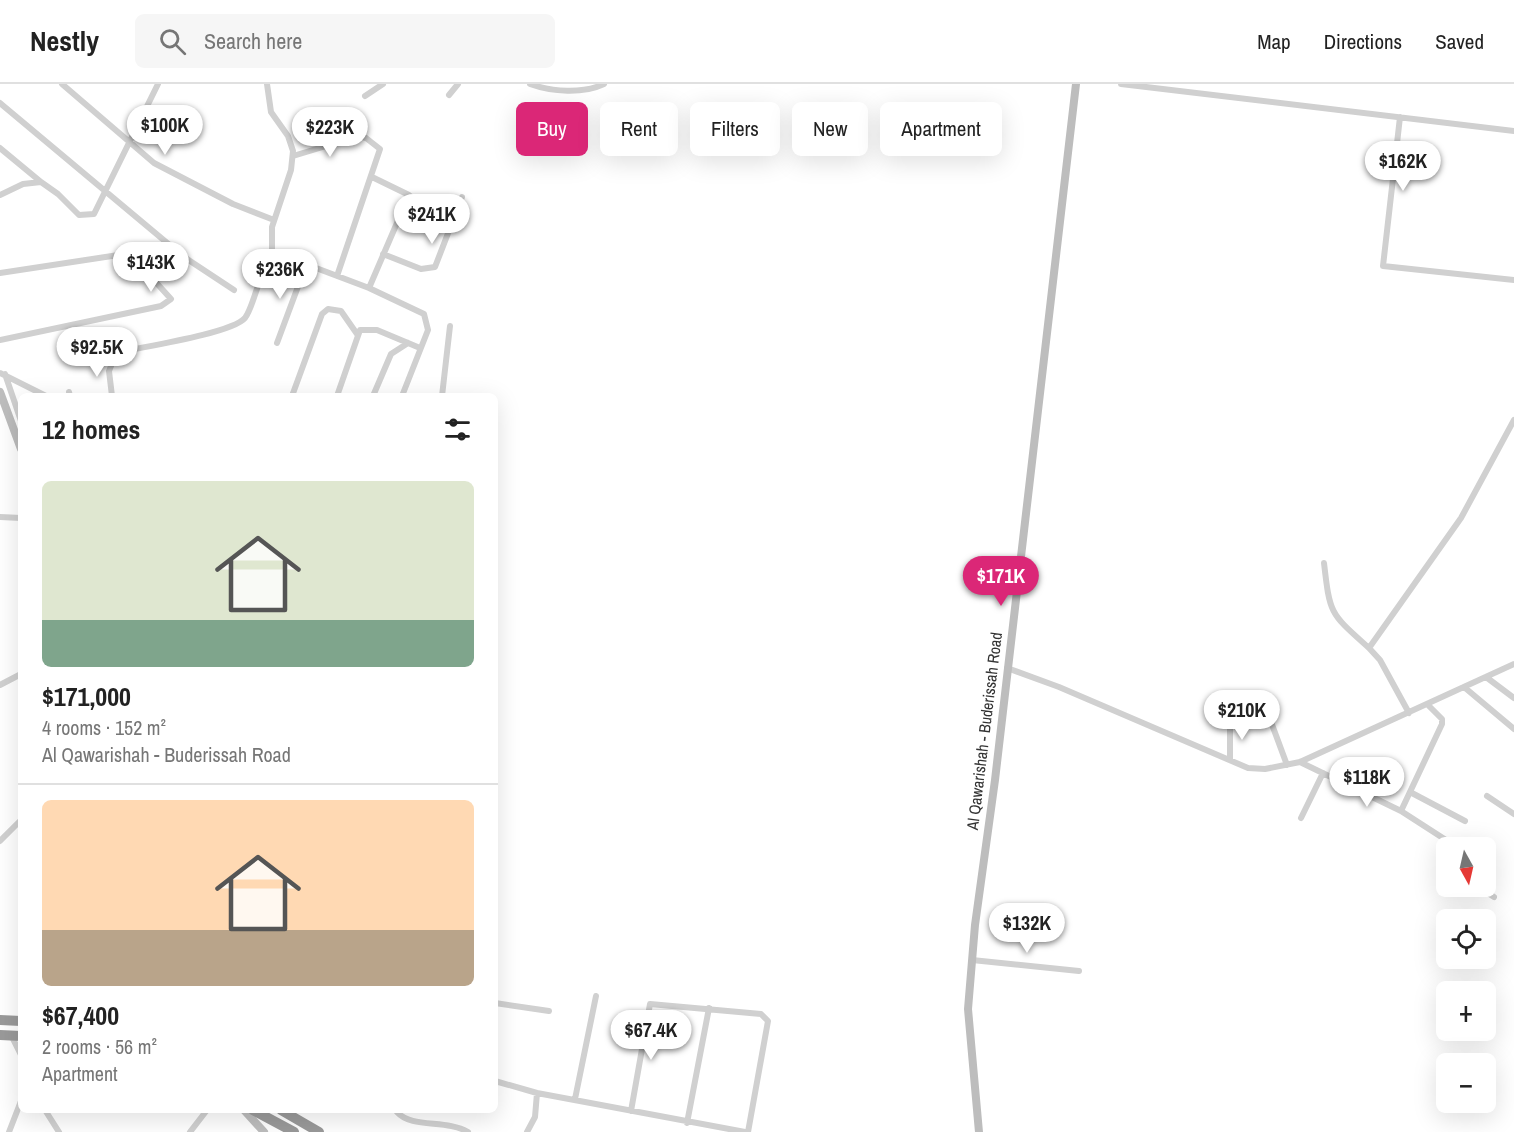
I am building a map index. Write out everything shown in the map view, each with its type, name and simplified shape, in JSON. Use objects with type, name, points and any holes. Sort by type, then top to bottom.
[{"type":"highway","points":[[0,1020],[18,1021]]},
{"type":"highway","points":[[259,1113],[294,1132]]},
{"type":"highway","points":[[286,1113],[319,1132]]},
{"type":"main road","name":"Al Qawarishah - Buderissah Road","points":[[979,1132],[968,1009],[972,960],[1076,84]]},
{"type":"main road","points":[[0,393],[18,441]]},
{"type":"main road","points":[[247,1113],[264,1132]]},
{"type":"street","points":[[62,84],[129,145],[153,163],[198,188],[274,220]]},
{"type":"street","points":[[112,393],[110,372],[112,360],[118,353],[215,331],[232,326],[244,319],[272,256],[271,233],[293,156],[288,136],[271,111],[267,84]]},
{"type":"street","points":[[365,96],[383,84]]},
{"type":"street","points":[[449,94],[458,84]]},
{"type":"street","points":[[530,84],[573,91],[593,90],[604,84]]},
{"type":"street","points":[[1121,84],[1514,131]]},
{"type":"street","points":[[0,148],[84,216],[96,211],[107,192],[157,85]]},
{"type":"street","points":[[0,103],[184,257],[234,290]]},
{"type":"street","points":[[1400,117],[1383,266],[1514,280]]},
{"type":"street","points":[[293,156],[363,136],[381,152],[337,276]]},
{"type":"street","points":[[372,177],[410,195],[431,212],[453,222]]},
{"type":"street","points":[[0,195],[23,184],[41,182]]},
{"type":"street","points":[[369,288],[410,195]]},
{"type":"street","points":[[383,254],[429,269],[438,262],[462,197]]},
{"type":"street","points":[[0,273],[125,254],[133,258],[171,299],[161,306],[0,340]]},
{"type":"street","points":[[272,256],[279,254],[369,288],[424,314],[428,330],[403,393]]},
{"type":"street","points":[[277,343],[306,265]]},
{"type":"street","points":[[293,393],[322,314],[328,309],[341,311],[357,334]]},
{"type":"street","points":[[442,393],[450,326]]},
{"type":"street","points":[[338,393],[357,334],[367,328],[420,348]]},
{"type":"street","points":[[374,393],[391,354],[408,343]]},
{"type":"street","points":[[2,374],[40,393]]},
{"type":"street","points":[[2,374],[18,414]]},
{"type":"street","points":[[1369,648],[1461,518],[1514,420]]},
{"type":"street","points":[[0,517],[18,518]]},
{"type":"street","points":[[1324,562],[1330,608],[1338,620],[1380,660],[1409,713]]},
{"type":"street","points":[[1007,668],[1248,768],[1265,769],[1300,762],[1514,664]]},
{"type":"street","points":[[0,685],[18,676]]},
{"type":"street","points":[[1486,677],[1514,698]]},
{"type":"street","points":[[1464,687],[1514,729]]},
{"type":"street","points":[[1264,703],[1287,765]]},
{"type":"street","points":[[1401,812],[1442,724],[1442,719],[1428,705]]},
{"type":"street","points":[[1230,723],[1230,759]]},
{"type":"street","points":[[1300,762],[1401,812],[1441,837]]},
{"type":"street","points":[[1301,818],[1323,773]]},
{"type":"street","points":[[1410,792],[1465,821]]},
{"type":"street","points":[[1487,796],[1514,814]]},
{"type":"street","points":[[0,841],[18,823]]},
{"type":"street","points":[[972,960],[1079,971]]},
{"type":"street","points":[[575,1099],[596,996]]},
{"type":"street","points":[[498,1003],[549,1011]]},
{"type":"street","points":[[498,1081],[537,1093],[687,1123],[746,1132],[768,1021],[761,1014],[650,1004],[631,1111]]},
{"type":"street","points":[[687,1123],[709,1008]]},
{"type":"street","points":[[11,1035],[18,1049]]},
{"type":"street","points":[[527,1132],[536,1117],[537,1093]]},
{"type":"street","points":[[9,1132],[18,1109]]},
{"type":"street","points":[[47,1113],[59,1132]]},
{"type":"street","points":[[190,1132],[205,1113]]},
{"type":"street","points":[[398,1113],[406,1120],[452,1124],[468,1132]]}]
